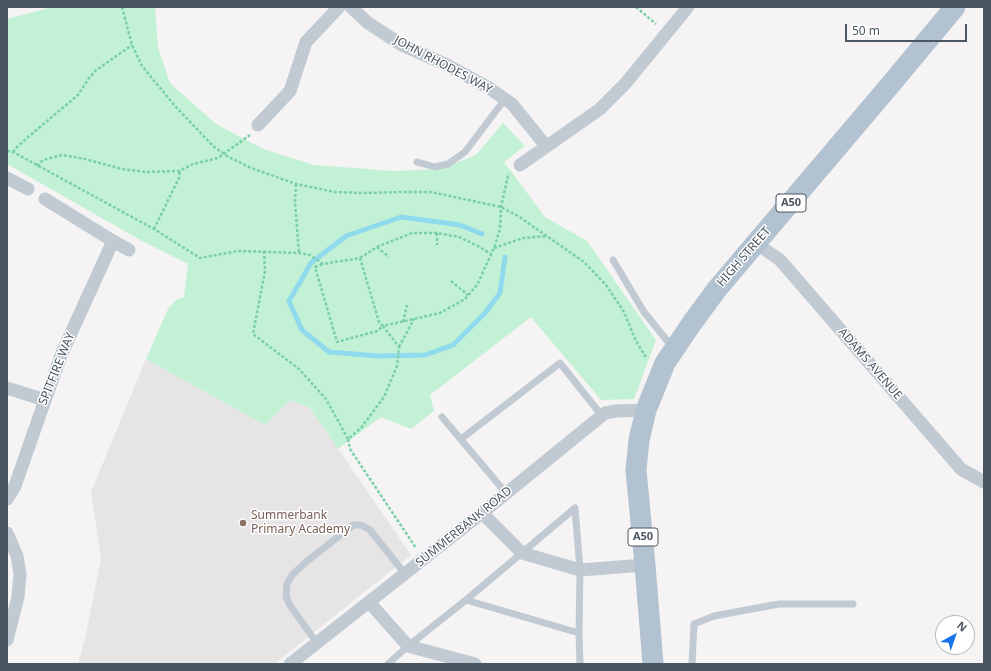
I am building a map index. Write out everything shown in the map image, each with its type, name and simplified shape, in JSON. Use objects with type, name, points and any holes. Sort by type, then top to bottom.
[{"type":"main road","name":"HIGH STREET","points":[[646,410],[665,363],[717,289],[955,7]]},
{"type":"main road","name":"A50","points":[[646,410],[639,440],[636,470],[646,564],[653,664]]},
{"type":"street","points":[[258,125],[290,91],[306,42],[339,7]]},
{"type":"street","name":"JOHN RHODES WAY","points":[[351,7],[368,23],[402,45],[448,65],[489,88],[505,99],[512,104],[546,146]]},
{"type":"street","points":[[520,165],[600,109],[625,84],[688,7]]},
{"type":"street","points":[[7,178],[28,189]]},
{"type":"street","points":[[44,199],[129,250]]},
{"type":"street","name":"SPITFIRE WAY","points":[[7,499],[15,486],[62,353],[113,241]]},
{"type":"street","name":"ADAMS AVENUE","points":[[756,244],[780,260],[961,469],[984,482]]},
{"type":"street","points":[[7,388],[45,400]]},
{"type":"street","name":"SUMMERBANK ROAD","points":[[290,664],[423,560],[605,413],[646,410]]},
{"type":"street","points":[[482,512],[522,553],[580,570],[646,564]]},
{"type":"street","points":[[7,533],[17,556],[20,574],[18,597],[7,640]]},
{"type":"street","points":[[369,602],[408,646],[474,664]]},
{"type":"lane","points":[[417,162],[434,167],[448,164],[464,152],[505,99]]},
{"type":"lane","points":[[613,260],[644,312],[674,350]]},
{"type":"lane","points":[[461,439],[560,363],[602,416]]},
{"type":"lane","points":[[442,417],[506,493]]},
{"type":"lane","points":[[388,664],[575,508],[580,570],[580,664]]},
{"type":"lane","points":[[317,643],[289,604],[286,596],[287,584],[292,575],[306,562],[353,525],[361,525],[370,530],[405,574]]},
{"type":"lane","points":[[466,600],[579,633]]},
{"type":"lane","points":[[692,664],[694,624],[714,616],[779,604],[853,604]]},
{"type":"path","points":[[122,7],[132,45],[142,66],[175,106],[213,146],[223,153],[251,168],[296,184],[335,192],[431,192],[501,206],[548,236],[584,262],[606,285],[624,312],[636,341],[659,378]]},
{"type":"path","points":[[636,7],[667,33]]},
{"type":"path","points":[[13,152],[26,138],[78,95],[95,71],[132,45]]},
{"type":"path","points":[[37,166],[44,160],[62,155],[85,158],[122,169],[146,172],[179,171],[193,164],[218,158],[223,153],[255,132],[258,125]]},
{"type":"path","points":[[7,151],[13,152],[154,229],[200,258],[238,250],[299,252],[310,255],[324,264]]},
{"type":"path","points":[[491,254],[459,237],[437,233],[412,233],[377,247],[360,258],[315,267],[337,342],[377,331],[383,326],[440,313],[465,299],[477,285],[494,248],[500,229],[501,206],[508,176],[520,165]]},
{"type":"path","points":[[154,229],[180,176],[179,171]]},
{"type":"path","points":[[296,184],[295,202],[299,252]]},
{"type":"path","points":[[437,233],[437,245]]},
{"type":"path","points":[[494,248],[523,238],[548,236]]},
{"type":"path","points":[[377,247],[389,257]]},
{"type":"path","points":[[264,251],[265,271],[253,334],[299,369],[326,399],[348,439],[350,449],[423,560]]},
{"type":"path","points":[[360,258],[379,322],[399,348]]},
{"type":"path","points":[[451,281],[468,295]]},
{"type":"path","points":[[403,322],[407,305]]},
{"type":"path","points":[[348,439],[361,428],[384,397],[397,366],[399,348],[414,319]]},
{"type":"shaded area","name":"Summerbank Primary Academy","points":[[146,359],[265,425],[290,400],[310,408],[411,555],[274,664],[78,664],[86,634],[101,559],[91,492]]},
{"type":"green space","points":[[53,7],[155,7],[158,48],[170,83],[216,124],[263,149],[314,165],[394,171],[441,169],[476,155],[503,123],[525,146],[504,162],[545,217],[587,241],[656,340],[634,399],[601,400],[531,317],[430,395],[434,411],[411,429],[381,417],[338,449],[310,408],[290,400],[265,425],[146,359],[168,309],[176,300],[184,297],[188,264],[142,241],[7,164],[7,19]]},
{"type":"waterway","points":[[482,234],[460,225],[401,217],[346,236],[311,263],[289,301],[302,330],[329,352],[378,356],[425,355],[453,345],[485,313],[500,293],[505,257]]},
{"type":"place","name":"Summerbank Primary Academy","points":[[243,523]]}]
